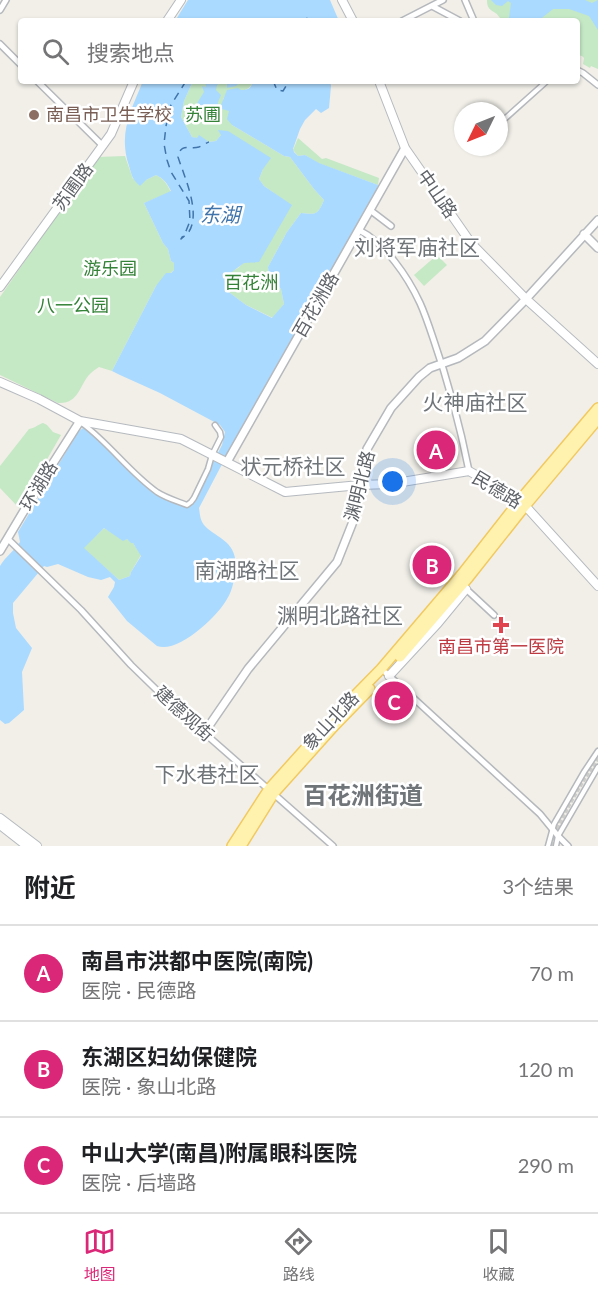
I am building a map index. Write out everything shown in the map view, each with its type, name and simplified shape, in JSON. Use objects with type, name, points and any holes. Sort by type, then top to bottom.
[{"type":"main road","points":[[169,18],[181,0]]},
{"type":"main road","points":[[342,0],[351,18]]},
{"type":"main road","name":"苏圃路","points":[[0,287],[111,134],[133,84]]},
{"type":"main road","name":"中山路","points":[[380,84],[405,148],[471,243],[526,299],[598,364]]},
{"type":"main road","points":[[0,382],[39,399],[80,421],[181,439],[212,455]]},
{"type":"main road","name":"象山北路","points":[[241,846],[271,791],[388,674],[464,587],[523,503],[598,408]]},
{"type":"main road","name":"象山北路","points":[[232,846],[271,791],[331,720],[381,669],[598,419]]},
{"type":"main road","name":"民德路","points":[[212,455],[285,492],[390,484],[469,471],[523,503],[598,586]]},
{"type":"main road","points":[[0,818],[37,846]]},
{"type":"main road","points":[[0,825],[27,846]]},
{"type":"street","points":[[0,10],[6,0]]},
{"type":"street","points":[[414,18],[443,0]]},
{"type":"street","points":[[465,0],[473,18]]},
{"type":"street","points":[[409,18],[434,7]]},
{"type":"street","points":[[434,7],[454,18]]},
{"type":"street","points":[[0,44],[18,62]]},
{"type":"street","points":[[580,72],[598,85]]},
{"type":"street","points":[[40,84],[103,146]]},
{"type":"street","points":[[508,116],[544,84]]},
{"type":"street","name":"百花洲路","points":[[227,462],[405,148]]},
{"type":"street","points":[[370,210],[391,226]]},
{"type":"street","name":"渊明北路","points":[[204,733],[248,669],[337,562],[356,514],[367,449],[391,408],[430,368],[458,357],[485,340],[598,220]]},
{"type":"street","points":[[359,230],[389,255],[420,304],[442,364],[469,471]]},
{"type":"street","points":[[584,234],[598,248]]},
{"type":"street","points":[[80,421],[97,435],[134,474],[158,492],[187,505],[194,498],[221,437],[215,425]]},
{"type":"street","name":"环湖路","points":[[0,551],[80,421]]},
{"type":"street","name":"建德观街","points":[[8,539],[81,610],[169,702],[333,846]]},
{"type":"street","points":[[464,587],[494,615]]},
{"type":"street","points":[[388,674],[540,814],[568,846]]},
{"type":"street","points":[[548,846],[554,824],[598,751]]},
{"type":"street","points":[[556,846],[558,836],[598,767]]},
{"type":"green space","points":[[487,0],[598,0],[598,69],[583,64],[584,58],[580,56],[580,18],[500,18],[488,7]]},
{"type":"green space","points":[[192,84],[252,84],[246,90],[227,93],[223,99],[232,125],[284,156],[290,157],[324,200],[316,213],[301,213],[287,232],[268,267],[269,276],[281,289],[284,304],[273,318],[246,305],[226,290],[224,275],[244,262],[291,205],[264,186],[259,179],[263,169],[221,135],[216,141],[209,142],[192,137],[181,117],[184,101]]},
{"type":"green space","points":[[298,138],[322,159],[326,158],[379,178],[378,185],[318,163],[305,155],[298,156],[293,150]]},
{"type":"green space","name":"八一公园","points":[[125,156],[133,179],[146,180],[156,175],[165,182],[171,192],[144,203],[168,249],[171,261],[174,263],[174,270],[156,286],[112,371],[99,367],[87,377],[75,397],[58,403],[0,375],[0,297],[97,157]]},
{"type":"green space","points":[[437,255],[447,265],[424,286],[414,275]]},
{"type":"green space","points":[[43,423],[53,432],[61,435],[19,508],[0,488],[0,466],[29,429]]},
{"type":"green space","points":[[104,528],[123,540],[127,539],[133,543],[141,555],[130,576],[119,580],[83,548]]},
{"type":"water","points":[[188,0],[330,0],[338,18],[177,18]]},
{"type":"water","points":[[491,0],[585,0],[592,3],[598,0],[598,30],[589,16],[569,9],[553,9],[542,18],[509,18],[511,3],[508,1],[502,6],[496,5]]},
{"type":"water","name":"东湖","points":[[142,84],[192,84],[184,101],[181,117],[192,137],[197,138],[199,135],[209,142],[216,141],[221,135],[218,130],[228,131],[271,158],[259,179],[264,186],[292,205],[259,262],[244,263],[224,275],[226,290],[246,305],[272,318],[284,304],[281,289],[269,276],[268,267],[287,232],[301,213],[316,212],[324,200],[290,157],[284,156],[232,125],[227,119],[229,111],[222,109],[221,105],[227,90],[248,89],[252,84],[331,84],[329,108],[321,113],[316,109],[305,120],[293,149],[294,152],[298,156],[305,155],[319,163],[378,185],[377,190],[199,508],[204,525],[227,543],[235,558],[233,585],[222,606],[215,615],[186,639],[166,647],[157,646],[127,621],[108,597],[115,582],[110,577],[101,580],[58,564],[44,566],[13,603],[16,628],[32,648],[22,672],[24,710],[5,724],[0,720],[0,566],[20,542],[18,532],[78,432],[83,428],[92,432],[123,466],[146,486],[173,502],[187,506],[192,503],[222,445],[225,432],[220,425],[112,371],[156,286],[166,273],[174,270],[174,263],[171,261],[168,249],[144,203],[171,191],[165,181],[156,175],[140,186],[135,181],[126,154],[125,143],[130,112]],"holes":[[[104,528],[123,541],[127,539],[133,543],[141,556],[130,576],[119,580],[84,548]]]},
{"type":"water","points":[[206,84],[219,84],[216,90],[221,95],[217,116],[213,116],[196,105],[204,92],[202,86],[206,87]]},
{"type":"water","points":[[227,84],[238,84],[236,86],[227,88]]},
{"type":"ferry route","points":[[184,84],[171,105],[164,144],[171,172],[189,201],[190,221],[181,239],[192,225],[193,206],[178,157],[179,152],[183,148],[199,147],[209,142]]},
{"type":"ferry route","points":[[274,84],[277,90],[283,91],[287,84]]},
{"type":"tunnel","points":[[552,846],[565,813],[598,758]]},
{"type":"place","name":"南昌市卫生学校","points":[[34,115]]},
{"type":"place","name":"南昌市洪都中医院(南院)","points":[[436,450]]},
{"type":"place","name":"东湖区妇幼保健院","points":[[432,565]]},
{"type":"place","name":"南昌市第一医院","points":[[501,625]]},
{"type":"place","name":"中山大学(南昌)附属眼科医院","points":[[394,701]]},
{"type":"district","name":"刘将军庙社区","points":[[417,248]]},
{"type":"district","name":"火神庙社区","points":[[475,403]]},
{"type":"district","name":"状元桥社区","points":[[293,467]]},
{"type":"district","name":"南湖路社区","points":[[247,571]]},
{"type":"district","name":"渊明北路社区","points":[[340,616]]},
{"type":"district","name":"下水巷社区","points":[[207,775]]},
{"type":"district","name":"百花洲街道","points":[[363,796]]},
{"type":"park label","name":"苏圃","points":[[203,115]]},
{"type":"park label","name":"游乐园","points":[[110,269]]},
{"type":"park label","name":"百花洲","points":[[251,283]]}]
